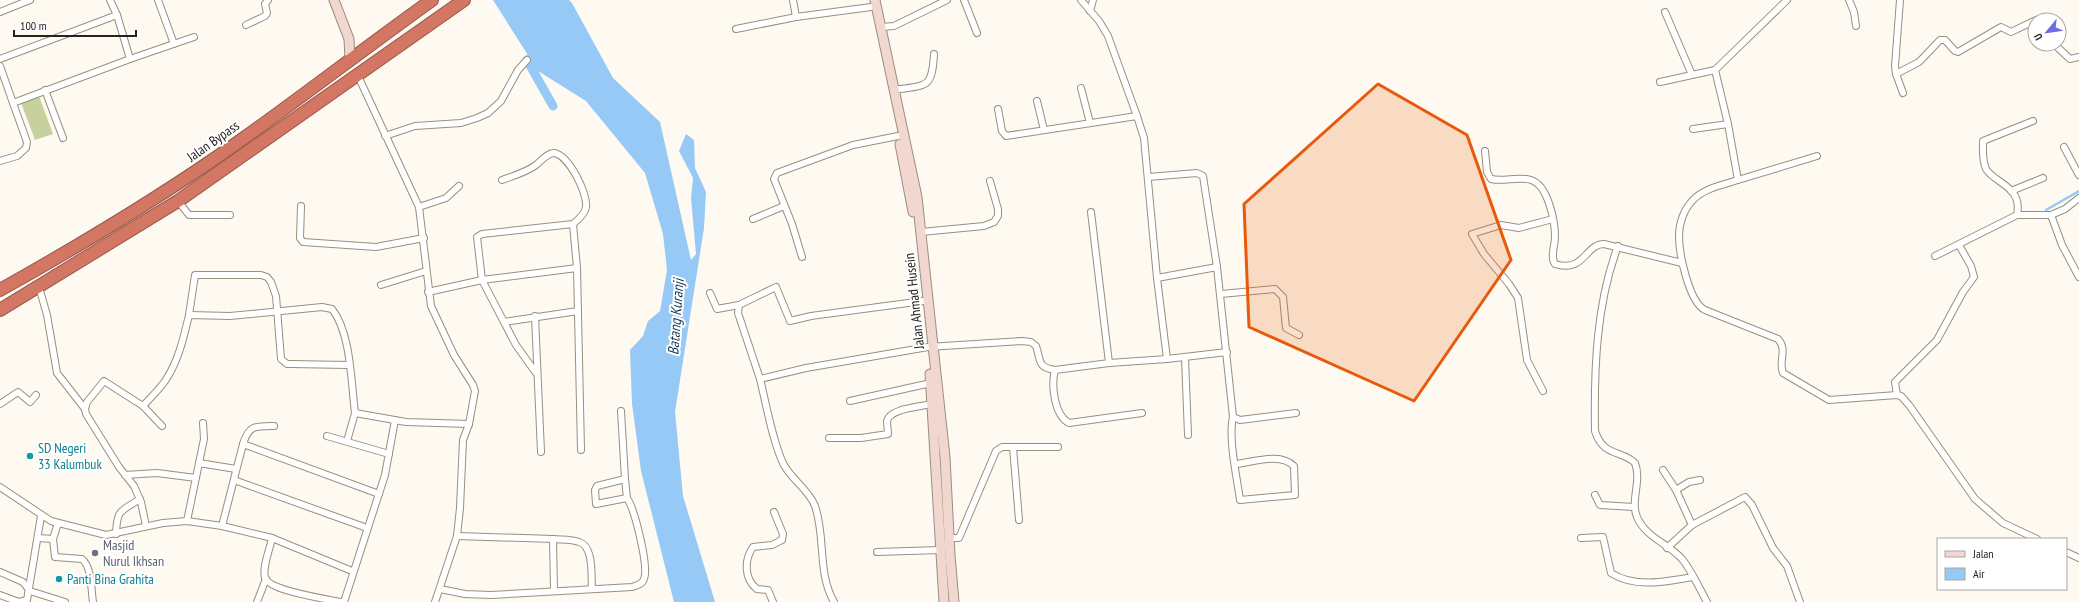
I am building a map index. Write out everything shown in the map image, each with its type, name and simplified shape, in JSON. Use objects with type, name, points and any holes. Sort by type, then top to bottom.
[{"type":"highway","name":"Jalan Bypass","points":[[0,290],[91,238],[238,142],[432,0]]},
{"type":"highway","points":[[0,310],[178,201],[358,76],[459,3]]},
{"type":"highway","points":[[91,238],[100,250]]},
{"type":"main road","points":[[334,0],[349,39],[350,59]]},
{"type":"main road","name":"Jalan Ahmad Husein","points":[[872,2],[882,27],[917,197],[930,346],[931,404],[944,602]]},
{"type":"main road","name":"Jalan Ahmad Husein","points":[[872,2],[912,206],[923,301],[945,457],[954,602]]},
{"type":"street","points":[[0,12],[30,0]]},
{"type":"street","points":[[110,0],[117,15],[130,59]]},
{"type":"street","points":[[158,0],[174,44]]},
{"type":"street","points":[[246,25],[266,16],[267,13],[265,4],[268,0]]},
{"type":"street","points":[[793,0],[796,17]]},
{"type":"street","points":[[882,27],[894,26],[947,0]]},
{"type":"street","points":[[964,0],[977,33]]},
{"type":"street","points":[[1081,0],[1108,36],[1144,138],[1157,278],[1167,359]]},
{"type":"street","points":[[1090,11],[1093,0]]},
{"type":"street","points":[[1660,82],[1715,70],[1787,0]]},
{"type":"street","points":[[1849,0],[1854,12],[1856,26]]},
{"type":"street","points":[[1900,0],[1896,74],[1903,93]]},
{"type":"street","points":[[736,29],[872,2]]},
{"type":"street","points":[[1665,12],[1692,75]]},
{"type":"street","points":[[0,59],[117,15]]},
{"type":"street","points":[[1896,74],[1919,62],[1940,40],[1948,42],[1955,51],[1958,52],[2001,27],[2011,32],[2027,24]]},
{"type":"street","points":[[13,103],[130,59],[194,37]]},
{"type":"street","points":[[2063,52],[2070,59],[2079,57]]},
{"type":"street","points":[[894,90],[918,87],[927,82],[932,76],[934,54]]},
{"type":"street","points":[[385,136],[415,126],[461,123],[488,113],[500,101],[512,78],[527,60]]},
{"type":"street","points":[[0,66],[27,142],[26,148],[17,156],[0,161]]},
{"type":"street","points":[[1715,70],[1728,124],[1738,180]]},
{"type":"street","points":[[358,76],[419,207],[424,238],[428,292],[435,316],[459,365],[473,385],[475,398],[469,424],[463,440],[460,508],[457,536],[435,602]]},
{"type":"street","points":[[1081,88],[1090,123]]},
{"type":"street","points":[[46,90],[63,138]]},
{"type":"street","points":[[1037,101],[1044,130]]},
{"type":"street","points":[[998,109],[1004,136],[1137,116]]},
{"type":"street","points":[[2017,215],[2016,200],[2011,191],[1990,173],[1986,167],[1983,156],[1983,141],[2033,121]]},
{"type":"street","points":[[1693,130],[1728,124]]},
{"type":"street","points":[[802,257],[792,224],[774,180],[777,173],[853,145],[898,136]]},
{"type":"street","points":[[2064,147],[2078,172]]},
{"type":"street","points":[[1486,151],[1487,172],[1491,179],[1529,179],[1537,182],[1544,190],[1553,219],[1555,237],[1553,261],[1557,265],[1580,263],[1597,245],[1604,244],[1618,246],[1682,263]]},
{"type":"street","points":[[502,180],[531,168],[548,155],[554,153],[561,156],[578,179],[586,202],[586,209],[573,224],[479,235],[476,240],[482,280],[516,344],[536,373]]},
{"type":"street","points":[[1817,156],[1702,192],[1687,207],[1682,217],[1679,236],[1682,263],[1696,301],[1703,309],[1778,339],[1783,346],[1781,370],[1784,375],[1829,400],[1897,395],[1901,396],[1909,404],[1975,499],[2003,523],[2035,538]]},
{"type":"street","points":[[1148,177],[1197,173],[1202,175],[1221,294],[1233,417],[1231,426],[1240,500],[1295,495],[1294,466],[1290,462],[1278,458],[1236,464]]},
{"type":"street","points":[[2011,191],[2043,178]]},
{"type":"street","points":[[921,232],[984,226],[994,222],[998,216],[998,209],[990,181]]},
{"type":"street","points":[[419,207],[446,198],[459,186]]},
{"type":"street","points":[[1935,256],[2017,215],[2051,215],[2064,209],[2079,198]]},
{"type":"street","points":[[178,201],[189,216],[230,215]]},
{"type":"street","points":[[301,206],[300,238],[303,242],[376,247],[424,238]]},
{"type":"street","points":[[753,219],[784,206]]},
{"type":"street","points":[[1091,212],[1109,363]]},
{"type":"street","points":[[2051,215],[2062,245],[2079,277]]},
{"type":"street","points":[[1543,391],[1527,360],[1518,298],[1509,284],[1484,254],[1472,234],[1501,225],[1519,228],[1553,219]]},
{"type":"street","points":[[573,224],[577,268],[581,450]]},
{"type":"street","points":[[1897,395],[1896,382],[1937,340],[1963,292],[1974,277],[1971,266],[1959,245]]},
{"type":"street","points":[[1618,246],[1606,284],[1601,314],[1595,432],[1604,446],[1615,454],[1635,463],[1637,491],[1634,507],[1637,519],[1649,535],[1682,559],[1707,602]]},
{"type":"street","points":[[428,292],[482,280],[577,268]]},
{"type":"street","points":[[1157,278],[1217,268]]},
{"type":"street","points":[[381,284],[426,270]]},
{"type":"street","points":[[143,406],[167,379],[172,369],[189,315],[194,278],[197,274],[262,275],[267,277],[274,290],[281,359],[284,362],[291,364],[349,364]]},
{"type":"street","points":[[39,287],[47,315],[56,373],[85,409],[89,420],[125,475],[134,486],[140,499],[146,526]]},
{"type":"street","points":[[710,293],[717,309],[739,305],[776,287],[790,321],[811,316],[923,301]]},
{"type":"street","points":[[1221,294],[1275,289],[1283,297],[1286,328],[1299,334]]},
{"type":"street","points":[[739,305],[738,313],[760,379],[781,459],[789,473],[811,499],[815,507],[821,537],[825,582],[834,602]]},
{"type":"street","points":[[189,315],[230,316],[322,307],[332,309],[336,314],[345,340],[355,413],[347,441]]},
{"type":"street","points":[[504,322],[535,316],[578,311]]},
{"type":"street","points":[[535,316],[536,373],[541,452]]},
{"type":"street","points":[[760,379],[806,368],[930,346],[1022,341],[1031,342],[1037,349],[1042,366],[1054,370],[1109,363],[1184,358],[1227,352]]},
{"type":"street","points":[[1184,358],[1188,435]]},
{"type":"street","points":[[1054,370],[1052,380],[1056,399],[1060,414],[1067,422],[1073,423],[1142,413]]},
{"type":"street","points":[[85,409],[88,402],[104,381],[143,406],[162,426]]},
{"type":"street","points":[[850,401],[931,382]]},
{"type":"street","points":[[0,404],[18,392],[30,402],[36,395]]},
{"type":"street","points":[[829,438],[862,438],[888,434],[887,420],[891,414],[898,410],[931,404]]},
{"type":"street","points":[[440,589],[465,594],[491,595],[554,590],[632,587],[641,584],[644,579],[645,571],[635,512],[627,498],[624,479],[621,411]]},
{"type":"street","points":[[355,413],[395,420],[469,424]]},
{"type":"street","points":[[1233,417],[1240,420],[1296,413]]},
{"type":"street","points":[[344,602],[352,571],[379,494],[389,454],[395,420]]},
{"type":"street","points":[[187,521],[204,438],[203,423]]},
{"type":"street","points":[[222,526],[246,435],[251,428],[259,426],[274,426]]},
{"type":"street","points":[[327,436],[389,454]]},
{"type":"street","points":[[244,444],[379,494]]},
{"type":"street","points":[[950,538],[960,538],[996,450],[1002,447],[1058,447]]},
{"type":"street","points":[[1013,447],[1019,520]]},
{"type":"street","points":[[199,463],[236,469]]},
{"type":"street","points":[[1663,470],[1676,490],[1692,525]]},
{"type":"street","points":[[125,475],[157,473],[196,478]]},
{"type":"street","points":[[624,479],[597,486],[595,490],[596,504],[627,498]]},
{"type":"street","points":[[234,480],[367,528]]},
{"type":"street","points":[[1676,490],[1689,482],[1700,480]]},
{"type":"street","points":[[0,487],[41,516],[58,523],[106,535],[116,534],[146,526],[187,521],[222,526],[272,538],[352,571]]},
{"type":"street","points":[[1595,495],[1600,506],[1634,507]]},
{"type":"street","points":[[1667,548],[1692,525],[1745,497],[1752,505],[1774,548],[1787,566],[1800,602]]},
{"type":"street","points":[[116,534],[118,516],[121,512],[140,499]]},
{"type":"street","points":[[773,602],[768,590],[757,589],[751,582],[745,565],[747,555],[753,547],[772,545],[782,540],[783,534],[774,512]]},
{"type":"street","points":[[0,595],[23,602],[27,600],[30,591],[32,568],[41,516]]},
{"type":"street","points":[[58,523],[53,540],[55,557],[82,559],[85,562],[93,602]]},
{"type":"street","points":[[457,536],[553,539],[579,542],[585,545],[588,551],[592,588]]},
{"type":"street","points":[[1581,538],[1603,537],[1610,573],[1625,580],[1654,582],[1692,577]]},
{"type":"street","points":[[38,538],[53,540]]},
{"type":"street","points":[[257,602],[266,579],[266,563],[272,538]]},
{"type":"street","points":[[553,539],[554,590]]},
{"type":"street","points":[[877,552],[940,550]]},
{"type":"street","points":[[2067,552],[2079,558]]},
{"type":"street","points":[[0,572],[23,582],[30,591],[65,602]]},
{"type":"street","points":[[266,579],[275,586],[341,602]]},
{"type":"highlighted area","points":[[1378,84],[1467,135],[1511,260],[1414,401],[1249,327],[1244,204]]},
{"type":"green space","points":[[39,96],[53,134],[35,140],[21,103]]},
{"type":"water","name":"Batang Kuranji","points":[[493,0],[569,0],[572,3],[613,78],[660,122],[691,260],[696,254],[691,198],[693,178],[679,151],[686,134],[694,140],[695,168],[706,192],[704,228],[675,412],[683,496],[715,602],[674,602],[641,471],[632,404],[630,350],[643,336],[648,321],[660,311],[667,270],[663,234],[645,173],[586,101],[538,71]]},
{"type":"waterway","points":[[535,55],[527,60],[553,106]]},
{"type":"waterway","points":[[2046,210],[2079,191]]},
{"type":"place","name":"SD Negeri 33 Kalumbuk","points":[[30,456]]},
{"type":"place","name":"Masjid Nurul Ikhsan","points":[[95,553]]},
{"type":"place","name":"Panti Bina Grahita","points":[[59,579]]}]
